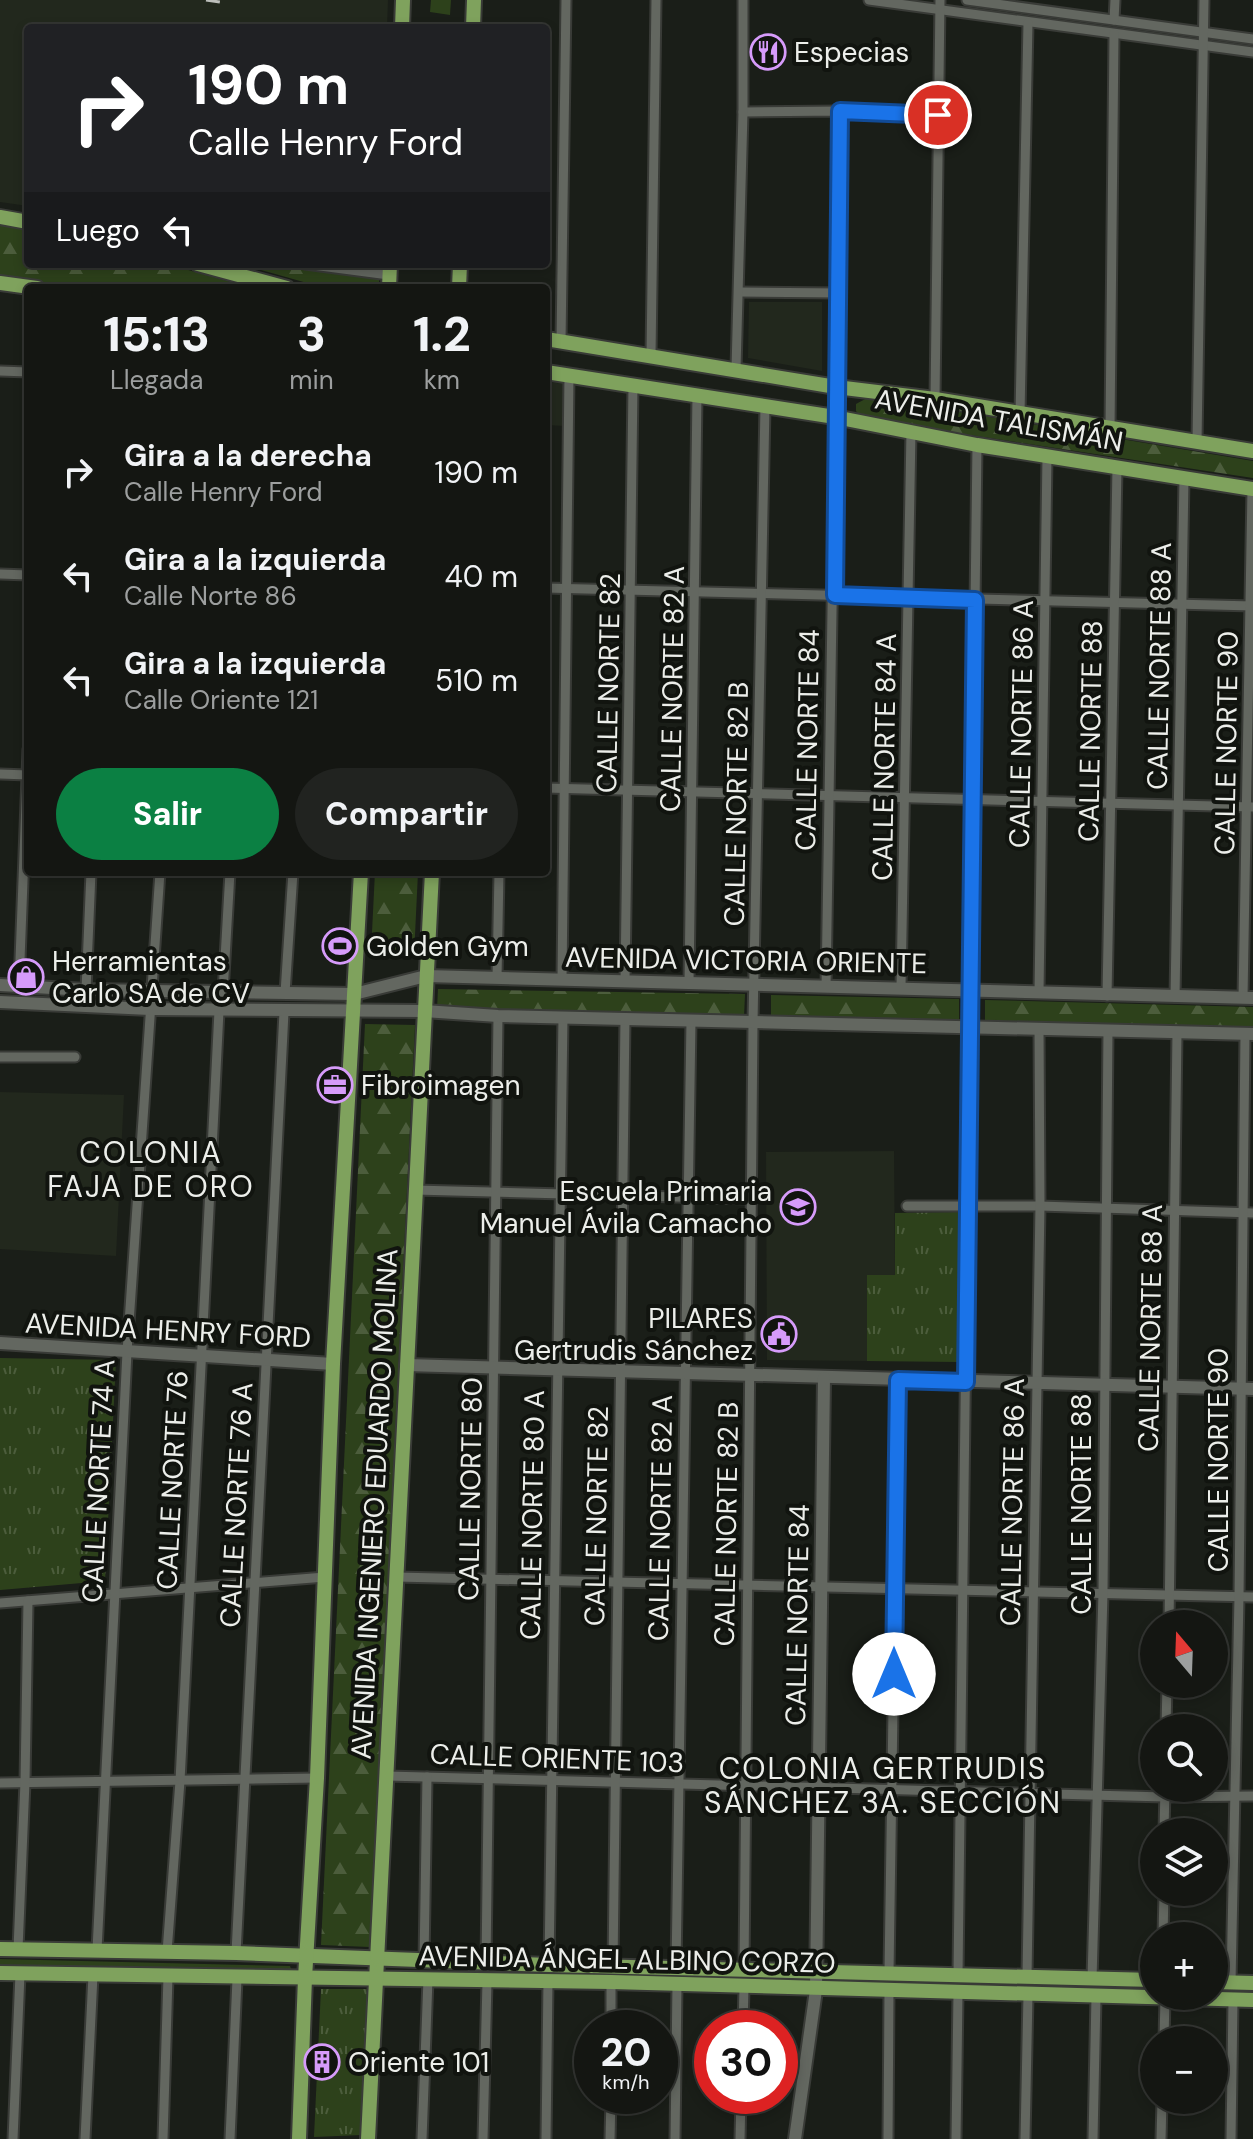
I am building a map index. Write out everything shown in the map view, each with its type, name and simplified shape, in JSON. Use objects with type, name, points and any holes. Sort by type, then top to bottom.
[{"type":"main road","points":[[402,24],[403,0]]},
{"type":"main road","points":[[473,24],[474,0]]},
{"type":"main road","points":[[0,217],[24,221]]},
{"type":"main road","points":[[213,268],[272,284]]},
{"type":"main road","points":[[0,283],[24,286]]},
{"type":"main road","name":"AVENIDA TALISMÁN","points":[[554,340],[1253,451]]},
{"type":"main road","name":"AVENIDA TALISMÁN","points":[[550,373],[835,417],[977,445],[1253,489]]},
{"type":"main road","name":"AVENIDA INGENIERO EDUARDO MOLINA","points":[[299,2139],[333,1364],[361,876]]},
{"type":"main road","name":"AVENIDA INGENIERO EDUARDO MOLINA","points":[[368,2139],[432,876]]},
{"type":"main road","name":"AVENIDA ÁNGEL ALBINO CORZO","points":[[0,1949],[1140,1980]]},
{"type":"main road","name":"AVENIDA ÁNGEL ALBINO CORZO","points":[[0,1973],[237,1979],[611,1982],[1140,1998]]},
{"type":"main road","points":[[1231,1982],[1253,1983]]},
{"type":"main road","name":"AVENIDA ÁNGEL ALBINO CORZO","points":[[1228,2000],[1253,2000]]},
{"type":"street","points":[[554,340],[566,0]]},
{"type":"street","points":[[651,355],[656,0]]},
{"type":"street","points":[[736,369],[740,292],[743,0]]},
{"type":"street","points":[[869,0],[940,5],[1028,23],[1253,52]]},
{"type":"street","points":[[967,0],[1027,4],[1114,20],[1253,39]]},
{"type":"street","points":[[1114,20],[1115,0]]},
{"type":"street","points":[[1197,442],[1204,0]]},
{"type":"street","points":[[935,399],[940,5]]},
{"type":"street","points":[[1020,414],[1028,23]]},
{"type":"street","points":[[1110,429],[1114,34]]},
{"type":"street","points":[[743,112],[840,111],[938,115]]},
{"type":"street","name":"CALLE NORTE 84","points":[[826,987],[835,595],[840,111]]},
{"type":"street","points":[[333,268],[389,276]]},
{"type":"street","points":[[740,292],[839,293]]},
{"type":"street","points":[[0,371],[24,372]]},
{"type":"street","points":[[562,979],[569,375]]},
{"type":"street","name":"CALLE NORTE 82","points":[[625,981],[633,385]]},
{"type":"street","name":"CALLE NORTE 82 A","points":[[689,983],[697,395]]},
{"type":"street","name":"CALLE NORTE 82 B","points":[[744,1970],[753,1022],[760,793],[760,594],[765,406]]},
{"type":"street","name":"CALLE NORTE 84 A","points":[[901,987],[911,431]]},
{"type":"street","points":[[958,1974],[977,445]]},
{"type":"street","name":"CALLE NORTE 86 A","points":[[1039,992],[1047,457]]},
{"type":"street","name":"CALLE NORTE 88","points":[[1107,996],[1117,468]]},
{"type":"street","name":"CALLE NORTE 88 A","points":[[1175,997],[1184,479]]},
{"type":"street","name":"CALLE NORTE 90","points":[[1248,998],[1253,489]]},
{"type":"street","points":[[0,574],[24,575]]},
{"type":"street","points":[[550,588],[1251,606]]},
{"type":"street","points":[[0,774],[24,775]]},
{"type":"street","points":[[550,788],[1250,807]]},
{"type":"street","points":[[19,986],[24,869]]},
{"type":"street","points":[[86,990],[91,876]]},
{"type":"street","name":"CALLE NORTE 74 A","points":[[97,1950],[127,1352],[160,876]]},
{"type":"street","points":[[223,993],[230,876]]},
{"type":"street","points":[[285,993],[293,876]]},
{"type":"street","points":[[497,978],[499,876]]},
{"type":"street","name":"AVENIDA VICTORIA ORIENTE","points":[[0,985],[86,990],[354,994],[426,976],[1248,998]]},
{"type":"street","points":[[0,1002],[219,1011],[424,1011],[498,1016],[1249,1034]]},
{"type":"street","name":"CALLE NORTE 76","points":[[167,1952],[180,1781],[219,1011]]},
{"type":"street","name":"CALLE NORTE 76 A","points":[[236,1953],[284,1012]]},
{"type":"street","name":"CALLE NORTE 80","points":[[486,1963],[498,1016]]},
{"type":"street","name":"CALLE NORTE 80 A","points":[[549,1965],[563,1017]]},
{"type":"street","name":"CALLE NORTE 82","points":[[613,1966],[625,1018]]},
{"type":"street","name":"CALLE NORTE 82 A","points":[[676,1968],[691,1021]]},
{"type":"street","name":"CALLE NORTE 86 A","points":[[1027,1976],[1040,1206],[1039,1028]]},
{"type":"street","name":"CALLE NORTE 88","points":[[1092,1979],[1103,1593],[1108,1030]]},
{"type":"street","name":"CALLE NORTE 88 A","points":[[1169,1610],[1177,1033]]},
{"type":"street","name":"CALLE NORTE 90","points":[[1231,1982],[1247,1389],[1241,1213],[1249,1034]]},
{"type":"street","points":[[0,1057],[75,1057]]},
{"type":"street","points":[[415,1190],[752,1199]]},
{"type":"street","points":[[907,1206],[1040,1206],[1253,1213]]},
{"type":"street","name":"AVENIDA HENRY FORD","points":[[0,1343],[333,1364]]},
{"type":"street","points":[[406,1365],[1247,1389]]},
{"type":"street","name":"CALLE NORTE 84","points":[[795,2139],[817,1971],[824,1378]]},
{"type":"street","points":[[889,1972],[898,1380]]},
{"type":"street","points":[[0,1603],[325,1577]]},
{"type":"street","points":[[397,1577],[1253,1597]]},
{"type":"street","points":[[18,1949],[28,1601]]},
{"type":"street","name":"CALLE ORIENTE 103","points":[[387,1776],[1029,1793],[1140,1792]]},
{"type":"street","points":[[424,1961],[427,1777]]},
{"type":"street","points":[[0,1783],[317,1778]]},
{"type":"street","name":"CALLE ORIENTE 103","points":[[1228,1796],[1253,1796]]},
{"type":"street","points":[[13,2139],[20,1974]]},
{"type":"street","points":[[85,2139],[93,1975]]},
{"type":"street","points":[[163,2139],[168,1977]]},
{"type":"street","points":[[230,2139],[237,1979]]},
{"type":"street","points":[[422,2139],[428,1979]]},
{"type":"street","points":[[546,2139],[548,1981]]},
{"type":"street","points":[[483,2139],[487,1982]]},
{"type":"street","points":[[611,1982],[611,2010]]},
{"type":"street","points":[[675,2139],[677,1985]]},
{"type":"street","points":[[743,2010],[744,1987]]},
{"type":"street","points":[[888,2139],[889,1992]]},
{"type":"street","points":[[956,2139],[958,1993]]},
{"type":"street","points":[[1025,2139],[1028,1995]]},
{"type":"street","points":[[1093,2139],[1096,1997]]},
{"type":"street","points":[[1231,2139],[1233,2000]]},
{"type":"street","points":[[610,2139],[611,2114]]},
{"type":"street","points":[[740,2139],[741,2114]]},
{"type":"street","points":[[1161,2139],[1162,2114]]},
{"type":"shaded area","points":[[0,0],[388,0],[387,24],[24,24],[24,205],[0,202]]},
{"type":"shaded area","points":[[749,302],[822,302],[822,371],[748,358]]},
{"type":"shaded area","points":[[550,382],[566,384],[565,426],[550,425]]},
{"type":"shaded area","points":[[0,1092],[124,1095],[116,1256],[0,1249]]},
{"type":"shaded area","points":[[894,1151],[895,1275],[867,1276],[867,1361],[767,1360],[766,1152]]},
{"type":"green space","points":[[431,0],[451,0],[450,15],[430,12]]},
{"type":"green space","points":[[0,225],[24,229],[24,268],[181,268],[238,284],[52,284],[0,276]]},
{"type":"green space","points":[[254,268],[306,268],[379,279],[379,284],[311,284]]},
{"type":"green space","points":[[869,397],[1253,461],[1253,478],[878,421],[860,416],[856,411],[856,404]]},
{"type":"green space","points":[[375,876],[418,876],[414,955],[371,953]]},
{"type":"green space","points":[[438,989],[745,994],[744,1016],[437,1010]]},
{"type":"green space","points":[[771,995],[959,999],[959,1020],[771,1017]]},
{"type":"green space","points":[[985,1000],[1253,1007],[1253,1028],[985,1021]]},
{"type":"green space","points":[[365,1024],[415,1025],[370,1947],[321,1945]]},
{"type":"green space","points":[[962,1212],[961,1362],[867,1361],[867,1275],[895,1275],[895,1213]]},
{"type":"green space","points":[[0,1358],[116,1360],[105,1581],[0,1590]]},
{"type":"green space","points":[[0,1959],[290,1966],[293,1974],[0,1969]]},
{"type":"green space","points":[[321,1989],[369,1989],[361,2135],[314,2137]]},
{"type":"railway","points":[[206,0],[233,4]]},
{"type":"place","name":"Especias","points":[[768,52]]},
{"type":"place","name":"Golden Gym","points":[[340,946]]},
{"type":"place","name":"Herramientas Carlo SA de CV","points":[[26,977]]},
{"type":"place","name":"Fibroimagen","points":[[335,1085]]},
{"type":"place","name":"Escuela Primaria Manuel Ávila Camacho","points":[[798,1207]]},
{"type":"place","name":"PILARES Gertrudis Sánchez","points":[[779,1334]]},
{"type":"place","name":"Oriente 101","points":[[322,2062]]},
{"type":"district","name":"COLONIA FAJA DE ORO","points":[[151,1170]]},
{"type":"district","name":"COLONIA GERTRUDIS SÁNCHEZ 3A. SECCIÓN","points":[[883,1786]]},
{"type":"route","points":[[894,1674],[898,1380],[966,1382],[975,600],[835,595],[840,111],[938,115]]}]
